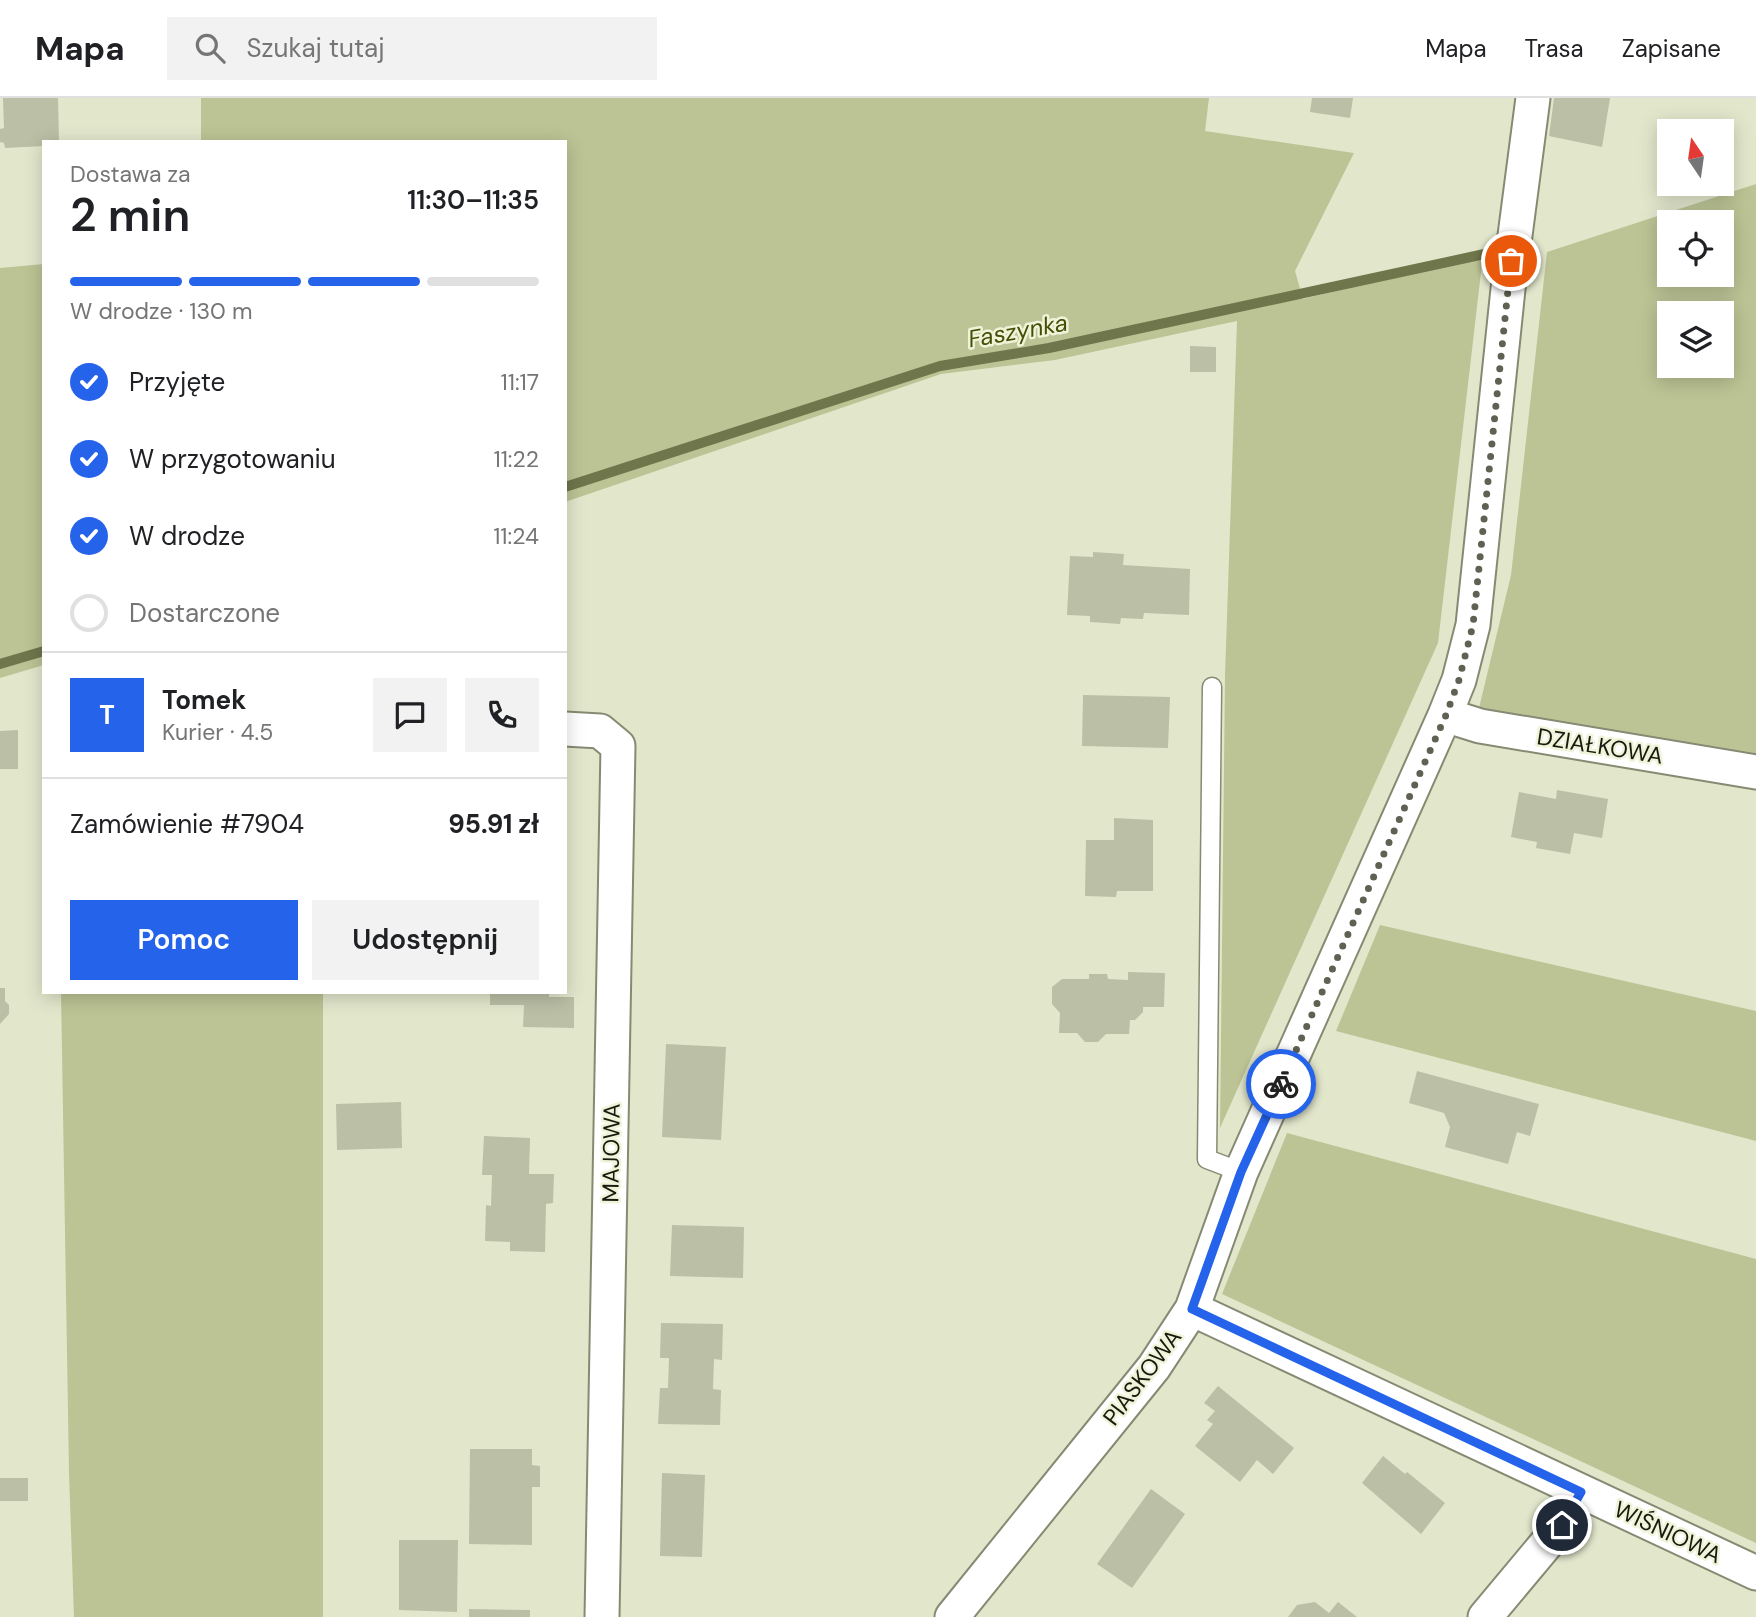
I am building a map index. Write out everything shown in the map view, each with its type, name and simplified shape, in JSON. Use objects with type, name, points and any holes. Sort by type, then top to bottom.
[{"type":"street","name":"PIASKOWA","points":[[952,1617],[1154,1367],[1192,1309],[1241,1172],[1446,715],[1459,680],[1473,625],[1508,289],[1533,98]]},
{"type":"street","name":"DZIAŁKOWA","points":[[1446,715],[1480,726],[1756,772]]},
{"type":"street","name":"MAJOWA","points":[[567,729],[600,731],[618,747],[602,1617]]},
{"type":"street","name":"WIŚNIOWA","points":[[1192,1309],[1756,1573]]},
{"type":"street","points":[[1485,1617],[1562,1525],[1581,1492]]},
{"type":"lane","points":[[1212,687],[1207,1159],[1241,1172]]},
{"type":"green space","points":[[201,98],[1209,98],[1205,131],[1354,153],[1295,271],[1303,299],[1483,255],[1438,643],[1220,1128],[1225,676],[1237,321],[1055,360],[941,374],[567,501],[567,140],[201,140]]},
{"type":"green space","points":[[1756,184],[1756,757],[1479,708],[1511,575],[1547,252],[1657,216],[1657,287],[1734,287],[1734,210],[1676,210],[1719,196],[1734,196],[1734,191]]},
{"type":"green space","points":[[42,264],[42,666],[0,678],[0,268]]},
{"type":"green space","points":[[1380,925],[1756,1011],[1756,1141],[1336,1031]]},
{"type":"green space","points":[[61,994],[323,994],[323,1617],[74,1617]]},
{"type":"green space","points":[[1287,1133],[1756,1259],[1756,1543],[1222,1294]]},
{"type":"building","points":[[3,98],[58,98],[59,140],[42,140],[42,146],[5,148],[4,143],[0,142],[0,129],[4,128]]},
{"type":"building","points":[[1312,98],[1353,98],[1350,118],[1310,112]]},
{"type":"building","points":[[1554,98],[1610,98],[1602,147],[1549,136]]},
{"type":"building","points":[[1190,346],[1216,347],[1216,372],[1190,372]]},
{"type":"building","points":[[1093,552],[1124,554],[1123,565],[1190,569],[1189,615],[1144,613],[1143,619],[1121,618],[1120,624],[1090,622],[1090,616],[1067,615],[1070,556],[1093,557]]},
{"type":"building","points":[[1083,695],[1170,697],[1168,748],[1082,746]]},
{"type":"building","points":[[18,730],[18,769],[0,769],[0,731]]},
{"type":"building","points":[[1557,790],[1608,799],[1602,838],[1574,833],[1570,854],[1536,848],[1537,842],[1511,837],[1519,792],[1556,799]]},
{"type":"building","points":[[1114,818],[1153,820],[1153,891],[1117,891],[1116,897],[1085,896],[1086,840],[1114,840]]},
{"type":"building","points":[[1128,972],[1165,973],[1164,1007],[1143,1007],[1143,1012],[1135,1020],[1130,1020],[1129,1034],[1106,1034],[1098,1042],[1085,1042],[1077,1033],[1059,1033],[1060,1013],[1052,1004],[1052,987],[1062,979],[1089,979],[1089,974],[1107,974],[1108,979],[1128,980]]},
{"type":"building","points":[[0,988],[5,988],[9,1014],[0,1024]]},
{"type":"building","points":[[490,994],[549,994],[549,997],[574,997],[574,1028],[523,1027],[524,1005],[490,1005]]},
{"type":"building","points":[[666,1044],[726,1047],[721,1140],[662,1137]]},
{"type":"building","points":[[1417,1071],[1539,1104],[1530,1136],[1517,1132],[1508,1164],[1445,1147],[1450,1127],[1444,1113],[1409,1103]]},
{"type":"building","points":[[401,1102],[402,1148],[337,1150],[336,1104]]},
{"type":"building","points":[[484,1136],[530,1138],[529,1174],[554,1174],[553,1203],[546,1204],[545,1252],[510,1251],[510,1242],[485,1241],[486,1205],[491,1206],[492,1175],[482,1175]]},
{"type":"building","points":[[672,1225],[744,1227],[743,1278],[670,1276]]},
{"type":"building","points":[[661,1323],[723,1324],[722,1360],[714,1359],[713,1389],[721,1390],[720,1425],[658,1424],[660,1388],[668,1388],[669,1358],[660,1358]]},
{"type":"building","points":[[1218,1386],[1294,1448],[1273,1474],[1257,1460],[1240,1482],[1195,1446],[1213,1424],[1207,1420],[1215,1411],[1204,1403]]},
{"type":"building","points":[[470,1449],[532,1449],[532,1465],[540,1466],[540,1487],[532,1487],[532,1545],[469,1544]]},
{"type":"building","points":[[1383,1456],[1445,1503],[1421,1534],[1362,1483]]},
{"type":"building","points":[[662,1473],[705,1475],[702,1557],[660,1556]]},
{"type":"building","points":[[0,1478],[28,1478],[28,1501],[0,1501]]},
{"type":"building","points":[[1151,1489],[1185,1514],[1132,1588],[1097,1564]]},
{"type":"building","points":[[399,1540],[458,1540],[457,1612],[399,1610]]},
{"type":"building","points":[[1315,1602],[1329,1613],[1338,1602],[1357,1617],[1288,1617],[1297,1605]]},
{"type":"building","points":[[469,1609],[530,1610],[530,1617],[469,1617]]},
{"type":"waterway","name":"Faszynka","points":[[567,486],[940,366],[1049,348],[1489,253]]},
{"type":"waterway","name":"Faszynka","points":[[0,664],[42,652]]},
{"type":"way so far","points":[[1281,1084],[1446,715],[1459,680],[1473,625],[1482,558],[1511,261]]},
{"type":"route","points":[[1281,1084],[1241,1172],[1192,1309],[1581,1492],[1562,1525]]}]
